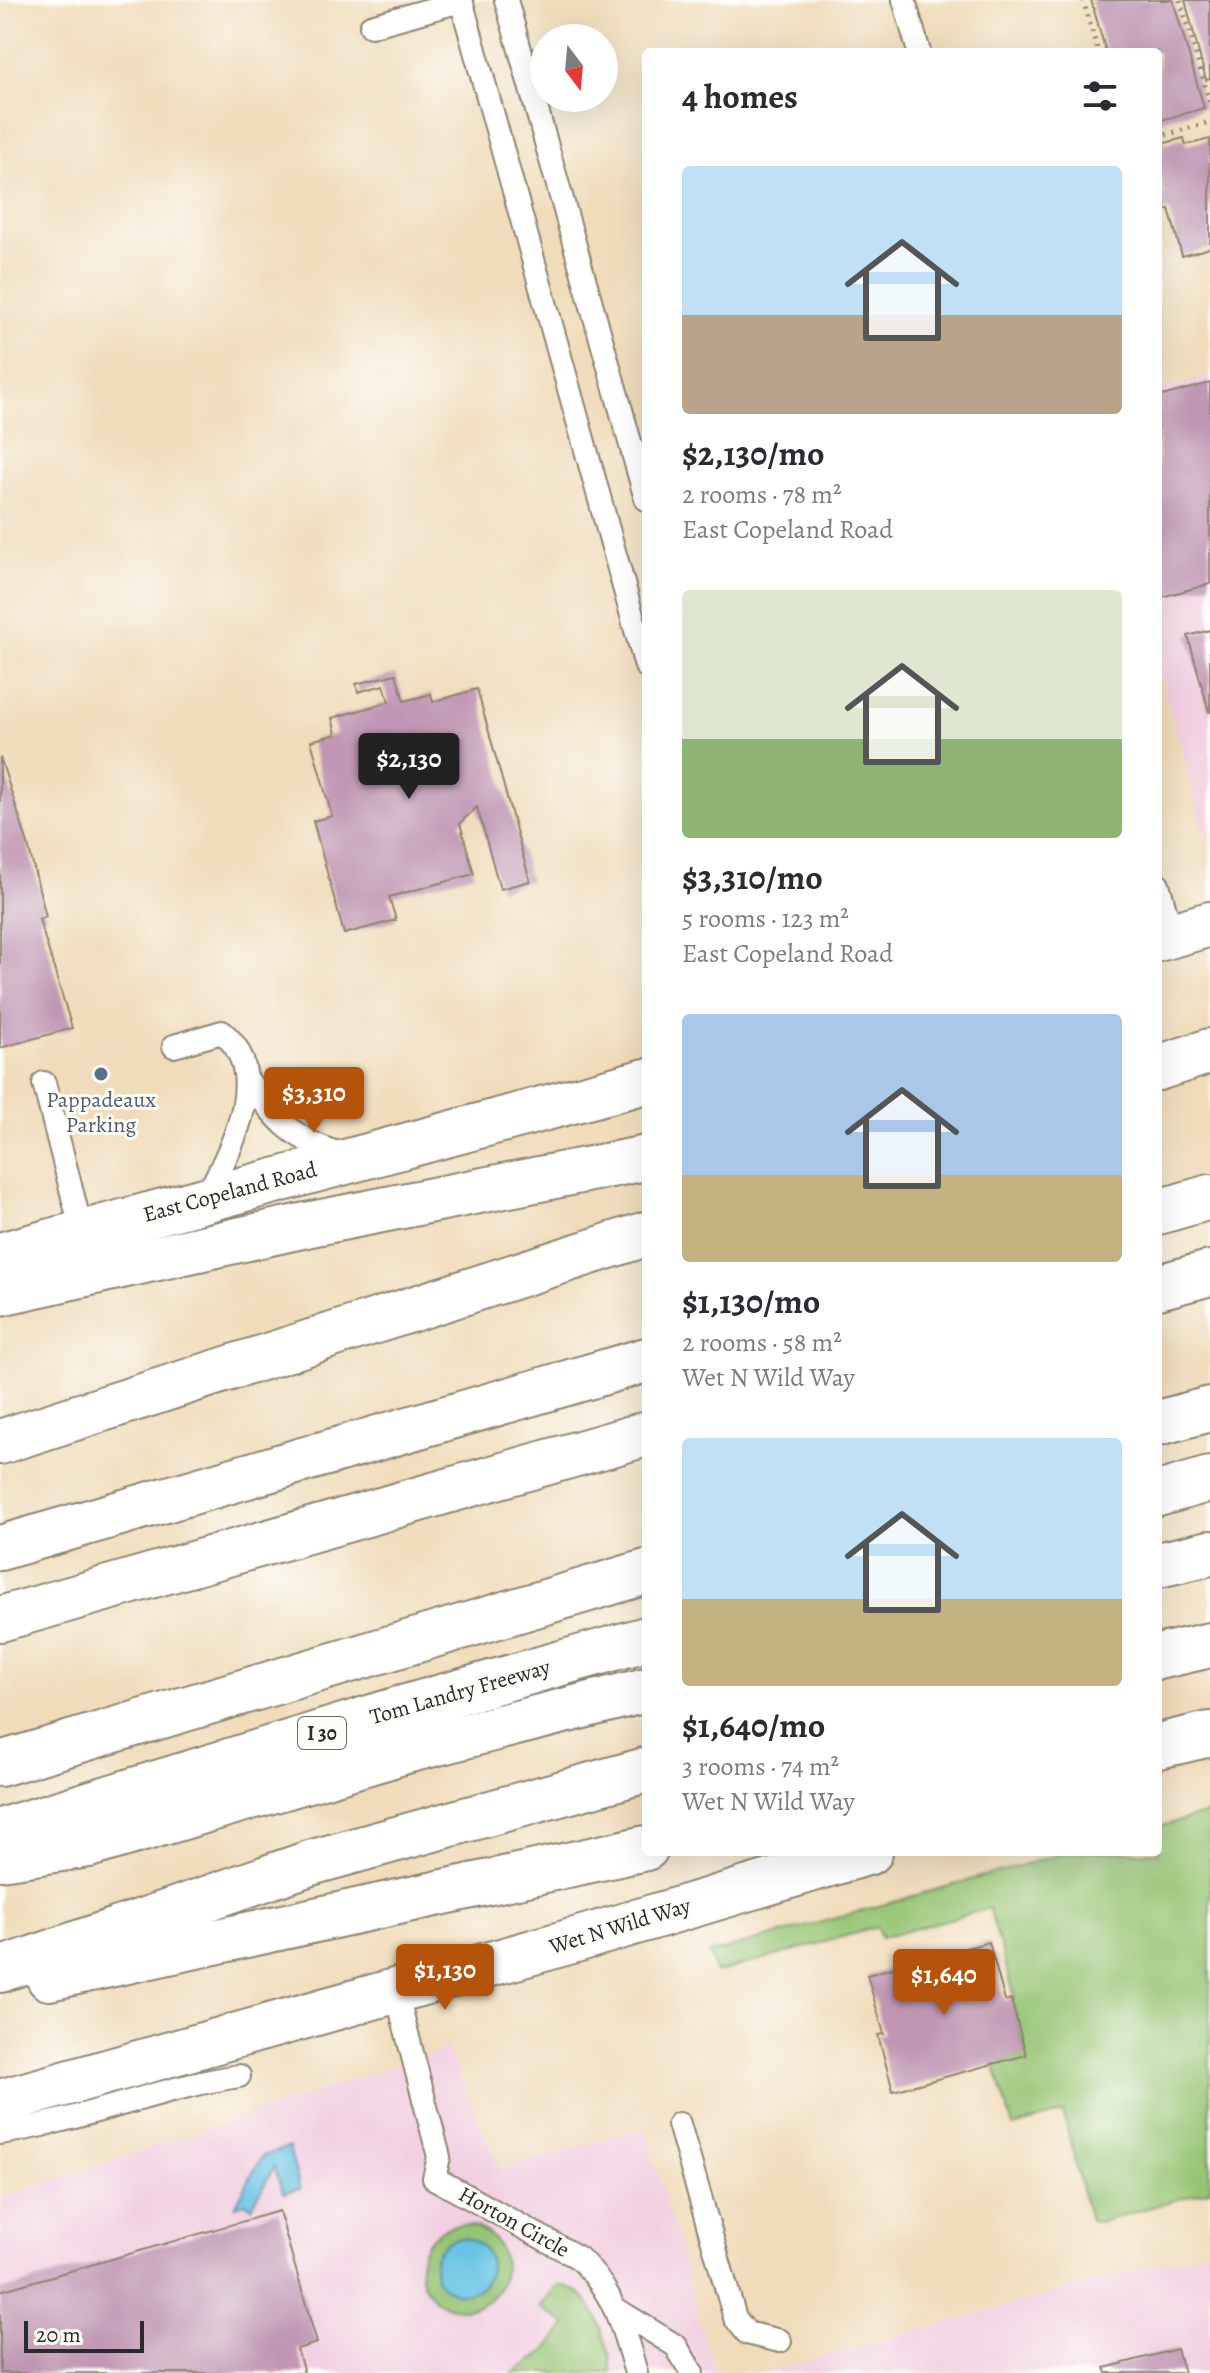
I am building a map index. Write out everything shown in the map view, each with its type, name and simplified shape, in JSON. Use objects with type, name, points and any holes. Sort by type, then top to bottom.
[{"type":"main road","points":[[1162,1055],[1210,1049]]},
{"type":"main road","points":[[1162,1067],[1210,1049]]},
{"type":"main road","name":"East Copeland Road","points":[[0,1255],[642,1082]]},
{"type":"main road","points":[[0,1293],[306,1225],[642,1159]]},
{"type":"main road","points":[[1162,1211],[1210,1197]]},
{"type":"main road","points":[[0,1442],[642,1235]]},
{"type":"main road","points":[[1162,1286],[1210,1273]]},
{"type":"main road","points":[[0,1548],[642,1361]]},
{"type":"main road","points":[[1162,1422],[1210,1409]]},
{"type":"main road","points":[[0,1619],[642,1435]]},
{"type":"main road","points":[[1162,1493],[1210,1479]]},
{"type":"main road","points":[[1162,1564],[1210,1553]]},
{"type":"main road","points":[[0,1764],[642,1573]]},
{"type":"main road","name":"Tom Landry Freeway","points":[[0,1831],[399,1709],[642,1640]]},
{"type":"main road","points":[[1162,1656],[1210,1645]]},
{"type":"main road","points":[[0,1858],[89,1845],[406,1751],[642,1691]]},
{"type":"main road","points":[[1162,1745],[1210,1734]]},
{"type":"main road","points":[[1162,1766],[1210,1752]]},
{"type":"main road","points":[[0,1970],[310,1863],[642,1771]]},
{"type":"main road","points":[[0,1989],[642,1849]]},
{"type":"main road","name":"Wet N Wild Way","points":[[0,2102],[396,1991],[856,1856]]},
{"type":"lane","points":[[371,26],[461,0],[642,652]]},
{"type":"lane","points":[[506,0],[642,485]]},
{"type":"lane","points":[[904,0],[918,48]]},
{"type":"lane","points":[[1162,893],[1180,933]]},
{"type":"lane","points":[[174,1046],[222,1032],[238,1045],[247,1079],[287,1129],[312,1145],[356,1159]]},
{"type":"lane","points":[[205,1199],[238,1129],[247,1079]]},
{"type":"lane","points":[[44,1083],[82,1232]]},
{"type":"lane","name":"Horton Circle","points":[[396,1991],[439,2157],[434,2178],[579,2258],[597,2276],[619,2311],[636,2373]]},
{"type":"lane","points":[[0,2133],[34,2128],[205,2081],[239,2076]]},
{"type":"lane","points":[[679,2124],[735,2318],[747,2333],[780,2341]]},
{"type":"lane","name":"Horton Circle","points":[[619,2311],[676,2346],[692,2373]]},
{"type":"path","points":[[1083,0],[1097,48]]},
{"type":"path","points":[[1180,0],[1210,103]]},
{"type":"path","points":[[1162,136],[1210,122]]},
{"type":"shaded area","points":[[1210,376],[1210,836],[1206,838],[1162,678],[1162,390]]},
{"type":"shaded area","points":[[448,2048],[500,2169],[645,2128],[715,2373],[0,2373],[0,2198]]},
{"type":"shaded area","points":[[1210,2250],[1210,2373],[764,2373]]},
{"type":"green space","points":[[1210,1812],[1210,2190],[1100,2222],[1090,2221],[1063,2113],[1013,2127],[994,2063],[1026,2054],[1011,1999],[1015,1997],[989,1908],[881,1938],[877,1927],[716,1973],[709,1954],[1054,1856],[1162,1856],[1162,1826]]},
{"type":"green space","points":[[462,2225],[478,2228],[492,2237],[501,2251],[504,2267],[501,2283],[492,2297],[478,2306],[462,2309],[446,2306],[432,2297],[423,2283],[420,2267],[423,2251],[432,2237],[446,2228]]},
{"type":"green space","points":[[556,2286],[569,2287],[590,2304],[603,2332],[612,2373],[513,2373],[544,2353],[567,2324],[540,2307]]},
{"type":"water","points":[[289,2147],[300,2189],[283,2193],[274,2167],[252,2207],[246,2203],[235,2206],[262,2156]]},
{"type":"water","points":[[462,2238],[482,2246],[490,2266],[482,2286],[462,2294],[442,2286],[434,2266],[442,2246]]},
{"type":"building","points":[[1091,0],[1173,0],[1204,108],[1162,120],[1162,48],[1105,48]]},
{"type":"building","points":[[1185,0],[1210,0],[1210,79],[1206,80]]},
{"type":"building","points":[[1184,138],[1186,145],[1210,139],[1210,248],[1182,256],[1169,209],[1162,211],[1162,144]]},
{"type":"building","points":[[1210,383],[1210,584],[1162,597],[1162,396]]},
{"type":"building","points":[[1210,630],[1210,712],[1209,712],[1188,636]]},
{"type":"building","points":[[396,674],[404,701],[431,694],[433,702],[477,689],[530,881],[500,889],[477,807],[460,823],[474,874],[389,897],[396,920],[344,934],[313,821],[332,816],[311,741],[336,734],[332,718],[389,702],[384,685],[358,692],[356,684]]},
{"type":"building","points":[[0,757],[27,841],[46,917],[39,919],[72,1028],[0,1048]]},
{"type":"building","points":[[989,1942],[1005,2001],[1011,1999],[1026,2055],[893,2091],[878,2035],[884,2034],[867,1975]]},
{"type":"building","points":[[279,2211],[317,2343],[297,2349],[304,2373],[0,2373],[0,2291]]},
{"type":"building","points":[[1177,2349],[1184,2373],[1107,2373],[1105,2368]]},
{"type":"place","name":"Pappadeaux Parking","points":[[101,1074]]}]
